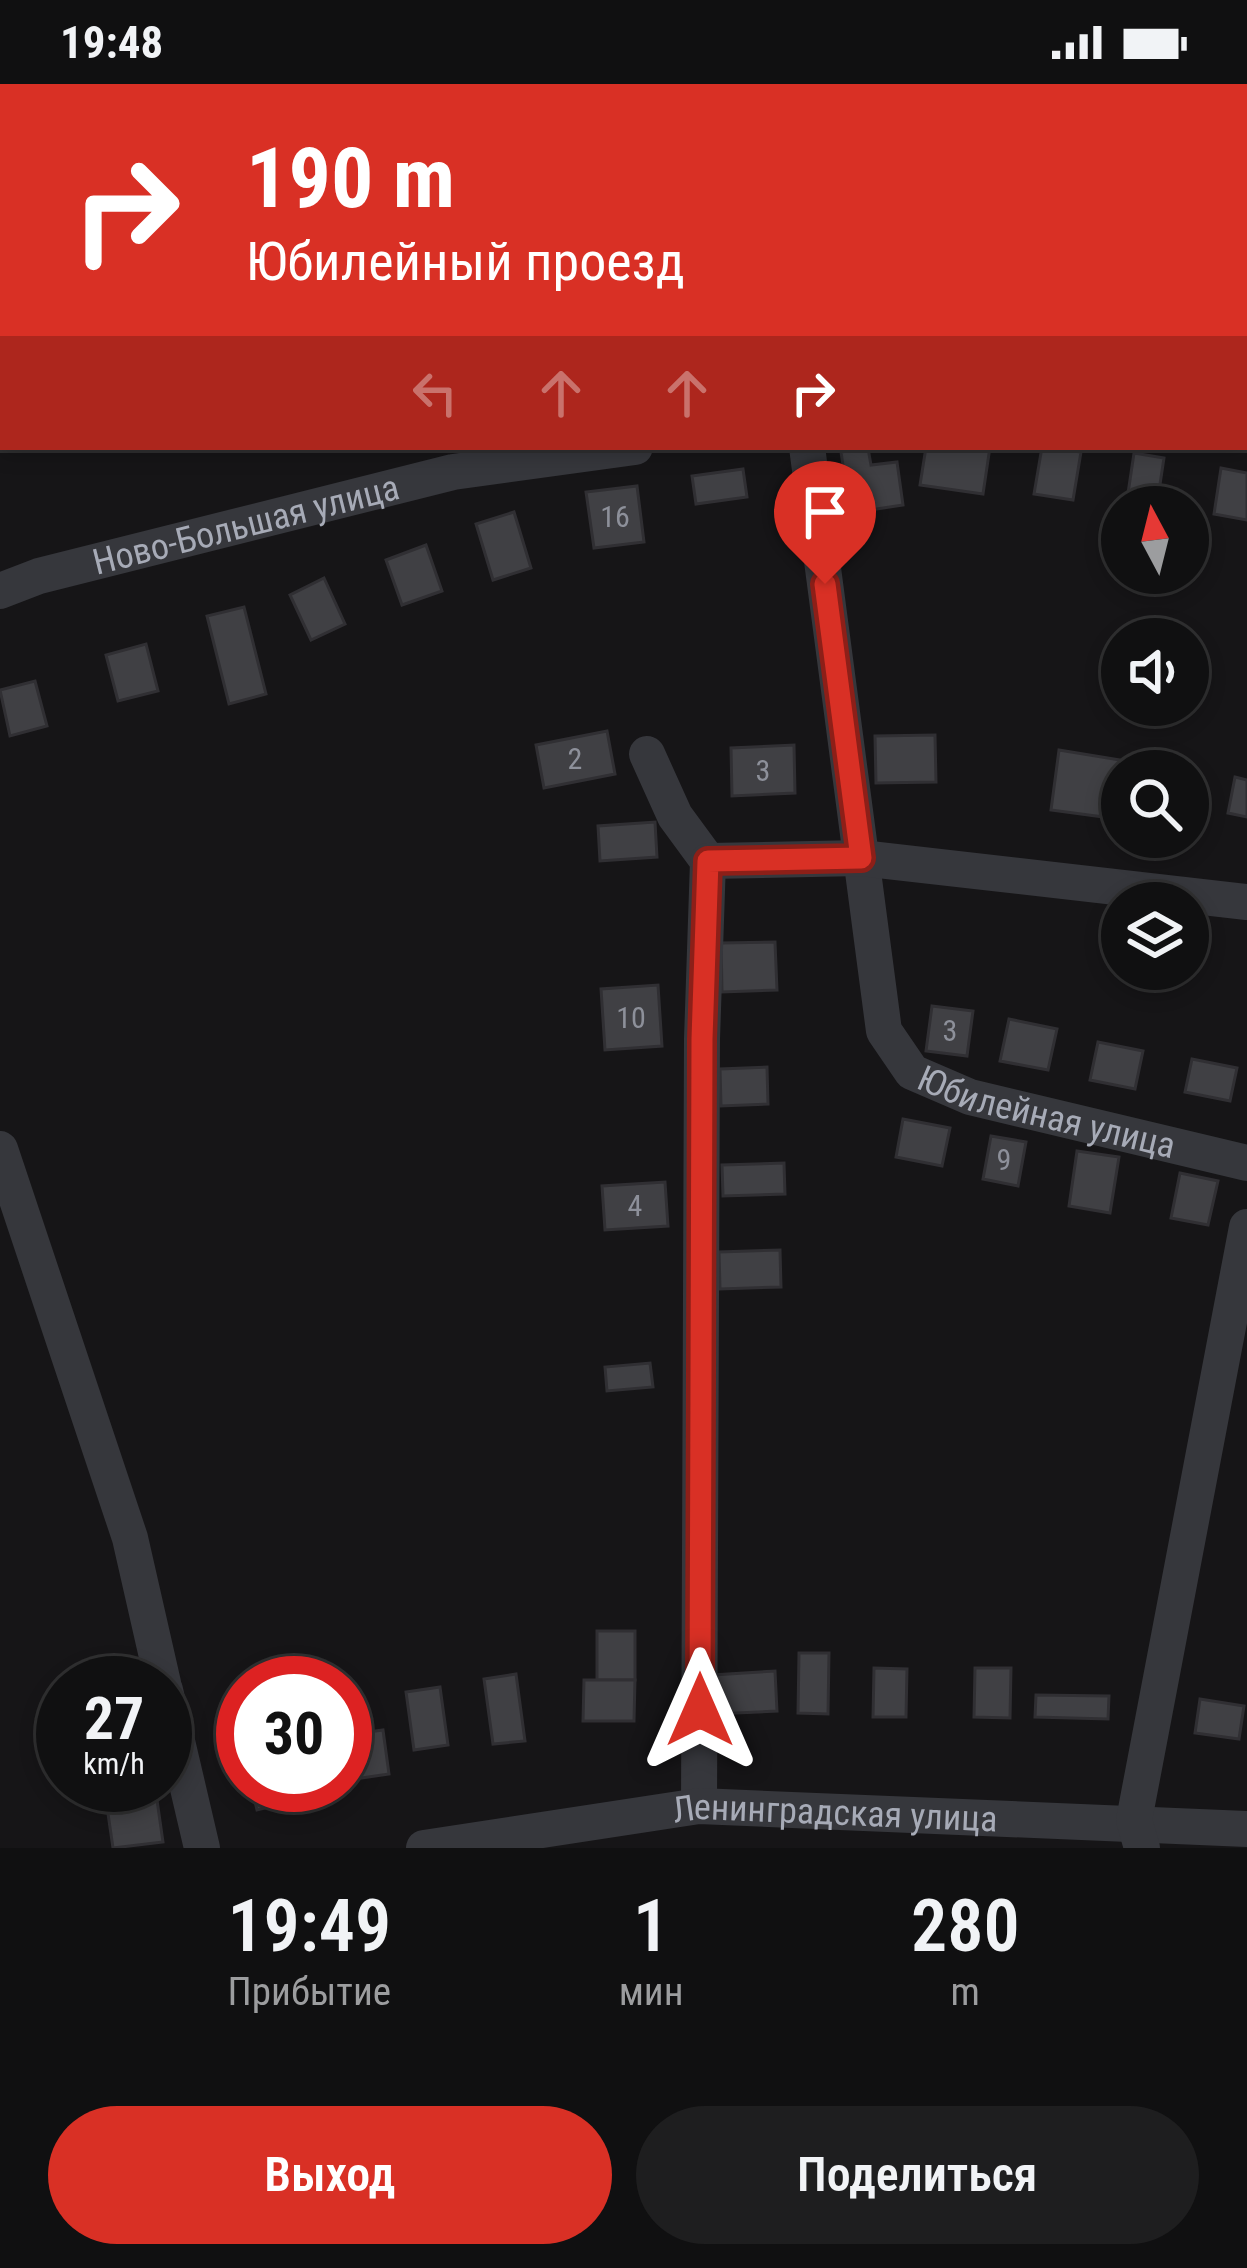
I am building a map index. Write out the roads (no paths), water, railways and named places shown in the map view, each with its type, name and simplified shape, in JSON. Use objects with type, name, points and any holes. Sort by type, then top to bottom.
[{"type":"street","name":"Ново-Большая улица","points":[[0,591],[442,460],[590,450]]},
{"type":"street","name":"Юбилейная улица","points":[[807,450],[884,1031],[912,1072],[970,1097],[1247,1163]]},
{"type":"street","points":[[647,754],[675,816],[708,861],[702,1039],[699,1806]]},
{"type":"street","points":[[708,861],[861,858],[1247,902]]},
{"type":"street","points":[[0,1149],[130,1538],[157,1656]]},
{"type":"street","points":[[1138,1834],[1247,1227]]},
{"type":"street","points":[[192,1805],[202,1848]]},
{"type":"street","name":"Ленинградская улица","points":[[424,1848],[699,1806],[1138,1834],[1247,1829]]}]
